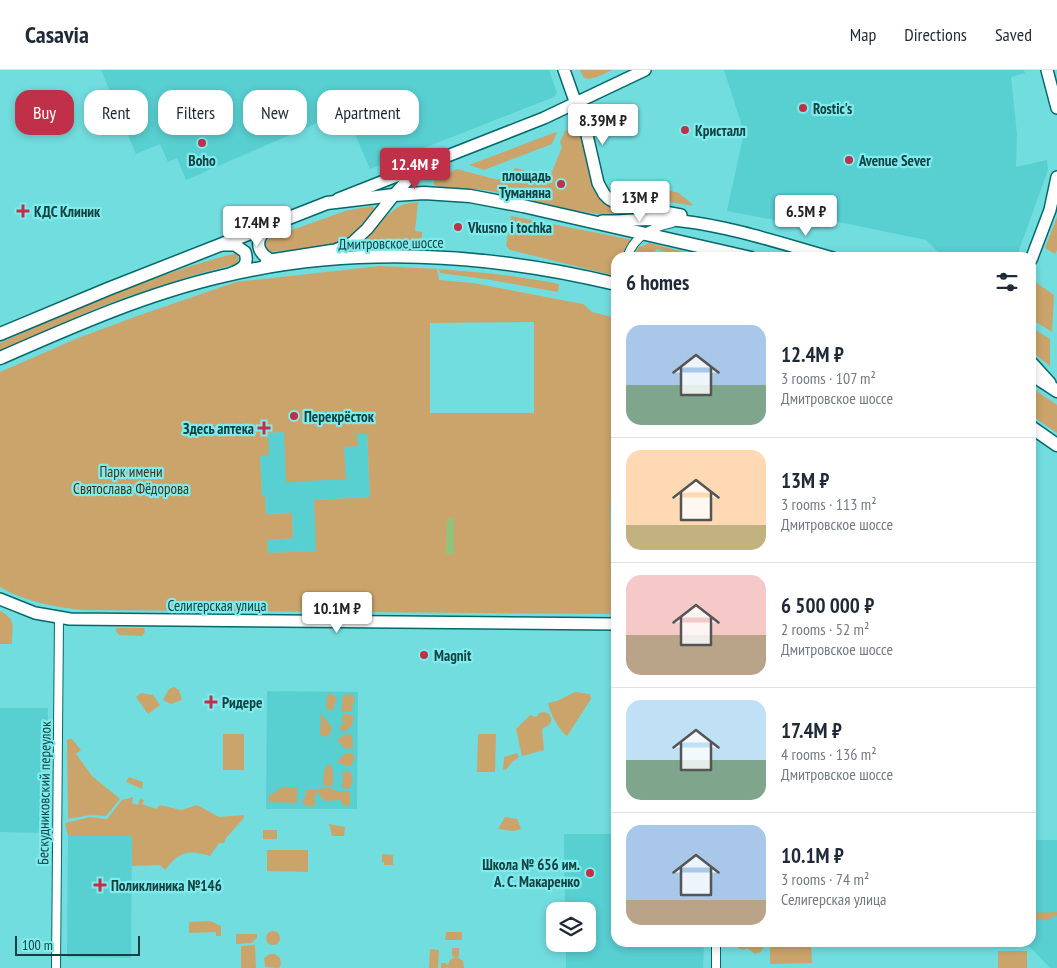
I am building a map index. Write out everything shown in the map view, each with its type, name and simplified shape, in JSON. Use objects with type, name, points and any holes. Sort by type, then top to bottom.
[{"type":"main road","points":[[0,334],[326,203],[394,195],[424,193],[470,196],[523,206],[724,252]]},
{"type":"main road","name":"Дмитровское шоссе","points":[[0,358],[92,318],[155,295],[232,274],[284,264],[374,257],[474,259],[550,269],[611,283]]},
{"type":"main road","points":[[1036,377],[1057,390]]},
{"type":"main road","points":[[1036,430],[1057,445]]},
{"type":"street","points":[[564,70],[587,135],[598,182],[608,199],[628,205],[674,212],[716,226],[811,252]]},
{"type":"street","points":[[326,203],[422,167],[575,104],[645,70]]},
{"type":"street","points":[[1047,70],[1057,108]]},
{"type":"street","name":"Дмитровское шоссе","points":[[251,270],[271,260],[335,250],[352,243],[367,229],[409,177],[422,167]]},
{"type":"street","points":[[1034,252],[1050,210],[1057,177]]},
{"type":"street","points":[[585,221],[681,220],[716,226]]},
{"type":"street","points":[[630,252],[633,245],[644,234],[657,227],[681,220]]},
{"type":"street","points":[[271,226],[261,235],[258,244],[261,253],[271,260],[284,264]]},
{"type":"street","points":[[218,246],[232,244],[243,249],[245,252],[247,260],[245,264],[240,270],[232,274]]},
{"type":"street","points":[[1036,367],[1057,390]]},
{"type":"street","name":"Селигерская улица","points":[[0,599],[23,609],[59,618],[611,624]]},
{"type":"street","name":"Бескудниковский переулок","points":[[56,968],[59,618]]},
{"type":"street","points":[[716,947],[716,968]]},
{"type":"shaded area","points":[[101,70],[549,70],[557,93],[554,97],[370,169],[355,135],[419,135],[419,90],[317,90],[317,123],[307,127],[307,90],[243,90],[243,135],[290,135],[186,180],[177,158],[168,162],[160,144],[136,154],[128,135],[148,135],[148,90],[109,90]]},
{"type":"shaded area","name":"Avenue Sever","points":[[724,70],[1024,70],[1025,73],[1011,77],[1017,134],[1016,167],[1047,160],[1048,170],[1018,252],[938,252],[926,240],[834,221],[818,228],[727,211],[744,132]]},
{"type":"shaded area","points":[[284,432],[345,479],[344,447],[357,434],[367,433],[370,497],[314,500],[317,551],[268,553],[267,540],[293,538],[292,513],[266,514],[265,496],[262,496],[260,456],[267,433]]},
{"type":"shaded area","points":[[610,503],[611,503],[611,577]]},
{"type":"shaded area","points":[[447,518],[454,518],[454,554],[446,554]]},
{"type":"shaded area","points":[[267,691],[358,692],[357,809],[266,809]]},
{"type":"shaded area","points":[[0,708],[48,708],[47,833],[0,832]]},
{"type":"shaded area","name":"Школа № 656 им. А. С. Макаренко","points":[[564,834],[611,834],[611,947],[704,947],[703,968],[566,968],[566,952],[596,952],[596,902],[565,902]]},
{"type":"shaded area","name":"Поликлиника №146","points":[[68,836],[132,836],[131,958],[67,957]]},
{"type":"shaded area","points":[[1036,840],[1057,840],[1057,968],[1050,968],[1030,947],[1036,947]]},
{"type":"green space","points":[[580,70],[612,70],[598,77],[588,79],[584,78]]},
{"type":"green space","points":[[577,128],[583,135],[594,184],[601,201],[617,210],[638,214],[620,215],[583,212],[491,191],[434,185],[434,179],[457,169],[498,180],[504,173],[511,174],[515,168],[550,177],[562,147],[560,142],[565,131]]},
{"type":"green space","points":[[556,132],[552,144],[484,170],[469,165]]},
{"type":"green space","points":[[658,188],[679,193],[693,206],[649,198],[650,191]]},
{"type":"green space","points":[[418,202],[415,231],[422,232],[422,238],[419,242],[405,247],[385,246],[371,249],[366,247],[369,236],[385,217],[402,205]]},
{"type":"green space","points":[[372,206],[374,212],[362,228],[345,241],[314,248],[270,252],[265,249],[264,244],[270,238],[345,211]]},
{"type":"green space","points":[[511,216],[633,240],[625,252],[611,252],[611,275],[510,250],[506,246]]},
{"type":"green space","points":[[1057,217],[1057,250],[1055,254],[1045,248]]},
{"type":"green space","points":[[649,243],[684,252],[666,252],[656,249],[655,252],[636,252],[639,247]]},
{"type":"green space","points":[[236,254],[239,258],[236,264],[132,295],[90,311],[0,351],[0,343],[86,305],[144,282]]},
{"type":"green space","name":"Парк имени Святослава Фёдорова","points":[[380,266],[437,269],[439,280],[473,283],[583,304],[592,312],[611,317],[611,614],[83,610],[40,603],[0,587],[0,372],[78,338],[236,282]],"holes":[[[534,322],[534,413],[430,413],[430,323]],[[284,432],[286,482],[346,479],[344,447],[358,446],[357,434],[367,434],[370,497],[314,500],[316,551],[268,553],[267,540],[293,538],[292,513],[266,514],[265,496],[262,496],[260,456],[269,455],[268,433]]]},
{"type":"green space","points":[[439,269],[559,284],[558,292],[440,273]]},
{"type":"green space","points":[[1036,282],[1054,295],[1052,332],[1036,322]]},
{"type":"green space","points":[[1036,330],[1050,339],[1050,366],[1036,355]]},
{"type":"green space","points":[[1036,390],[1057,405],[1057,433],[1036,418]]},
{"type":"green space","points":[[0,611],[9,617],[11,621],[13,629],[12,644],[0,644]]},
{"type":"green space","points":[[116,628],[144,628],[145,632],[142,636],[119,635]]},
{"type":"green space","points":[[174,687],[179,690],[182,700],[171,704],[163,700],[169,689]]},
{"type":"green space","points":[[575,692],[590,694],[591,699],[567,736],[555,721],[548,703],[557,701]]},
{"type":"green space","points":[[141,693],[153,695],[160,705],[148,714],[136,697]]},
{"type":"green space","points":[[331,693],[337,699],[334,710],[326,709],[327,695]]},
{"type":"green space","points":[[352,694],[355,700],[352,711],[341,712],[343,695]]},
{"type":"green space","points":[[544,712],[549,715],[551,720],[550,724],[542,729],[544,750],[522,756],[516,729],[530,715],[536,717],[539,713]]},
{"type":"green space","points":[[321,713],[332,728],[330,734],[326,737],[320,735]]},
{"type":"green space","points":[[345,714],[354,717],[351,726],[342,732],[339,727],[343,725],[342,716]]},
{"type":"green space","points":[[223,734],[244,734],[244,770],[223,770]]},
{"type":"green space","points":[[345,734],[352,735],[353,749],[344,748],[337,740]]},
{"type":"green space","points":[[478,734],[496,734],[495,772],[477,772]]},
{"type":"green space","points":[[71,738],[81,750],[76,754],[92,776],[120,799],[106,816],[90,815],[68,819],[67,740]]},
{"type":"green space","points":[[345,753],[352,753],[355,757],[351,766],[337,762]]},
{"type":"green space","points":[[517,753],[519,757],[506,770],[503,769],[504,757]]},
{"type":"green space","points":[[327,765],[331,765],[333,772],[333,786],[323,785],[324,771]]},
{"type":"green space","points":[[340,771],[350,771],[353,782],[349,789],[342,787],[343,773]]},
{"type":"green space","points":[[129,777],[143,782],[142,789],[126,782]]},
{"type":"green space","points":[[282,787],[297,787],[297,803],[269,802],[269,795]]},
{"type":"green space","points":[[326,787],[337,791],[350,791],[350,806],[342,806],[341,800],[326,801],[321,798],[319,792],[315,796],[315,805],[310,807],[302,801],[306,795],[306,790],[317,790]]},
{"type":"green space","points":[[133,797],[132,803],[138,805],[140,799],[144,800],[142,804],[156,809],[160,805],[181,810],[197,805],[219,817],[244,815],[244,818],[226,838],[224,843],[219,843],[210,856],[196,853],[184,854],[175,859],[165,870],[160,865],[132,866],[132,836],[68,836],[65,823],[90,817],[107,819],[122,800]]},
{"type":"green space","points":[[505,817],[517,819],[521,829],[514,831],[498,829]]},
{"type":"green space","points":[[329,824],[345,827],[344,836],[332,836]]},
{"type":"green space","points":[[263,830],[277,830],[277,839],[263,839]]},
{"type":"green space","points":[[267,850],[308,850],[308,872],[267,871]]},
{"type":"green space","points":[[382,854],[393,855],[393,865],[384,865]]},
{"type":"green space","points":[[1057,912],[1057,916],[1051,917],[1051,920],[1036,919],[1036,913]]},
{"type":"green space","points":[[210,921],[221,926],[221,936],[216,936],[216,932],[189,933],[189,922]]},
{"type":"green space","points":[[270,931],[276,931],[280,938],[276,945],[270,945],[266,941],[266,935]]},
{"type":"green space","points":[[446,932],[462,932],[462,940],[445,940]]},
{"type":"green space","points":[[236,934],[257,934],[257,938],[251,943],[236,944]]},
{"type":"green space","points":[[255,945],[256,968],[241,968],[241,946]]},
{"type":"green space","points":[[764,947],[761,952],[755,954],[747,948],[743,950],[738,948]]},
{"type":"green space","points":[[770,947],[811,947],[812,963],[770,964]]},
{"type":"green space","points":[[452,948],[459,948],[459,956],[457,957],[463,961],[464,968],[441,968],[441,963],[448,965],[450,960],[455,957],[452,956]]},
{"type":"green space","points":[[430,949],[439,950],[438,968],[429,968]]},
{"type":"green space","points":[[998,951],[1027,951],[1027,968],[998,968]]},
{"type":"green space","points":[[270,954],[275,954],[280,958],[281,964],[279,968],[265,967],[264,958]]},
{"type":"place","name":"Rostic's","points":[[803,108]]},
{"type":"place","name":"Кристалл","points":[[685,130]]},
{"type":"place","name":"Boho","points":[[202,143]]},
{"type":"place","name":"Avenue Sever","points":[[849,160]]},
{"type":"place","name":"площадь Туманяна","points":[[561,184]]},
{"type":"place","name":"КДС Клиник","points":[[23,211]]},
{"type":"place","name":"Vkusno i tochka","points":[[458,227]]},
{"type":"place","name":"Перекрёсток","points":[[294,416]]},
{"type":"place","name":"Здесь аптека","points":[[264,428]]},
{"type":"place","name":"Magnit","points":[[424,655]]},
{"type":"place","name":"Ридере","points":[[211,702]]},
{"type":"place","name":"Школа № 656 им. А. С. Макаренко","points":[[590,873]]},
{"type":"place","name":"Поликлиника №146","points":[[100,885]]}]
